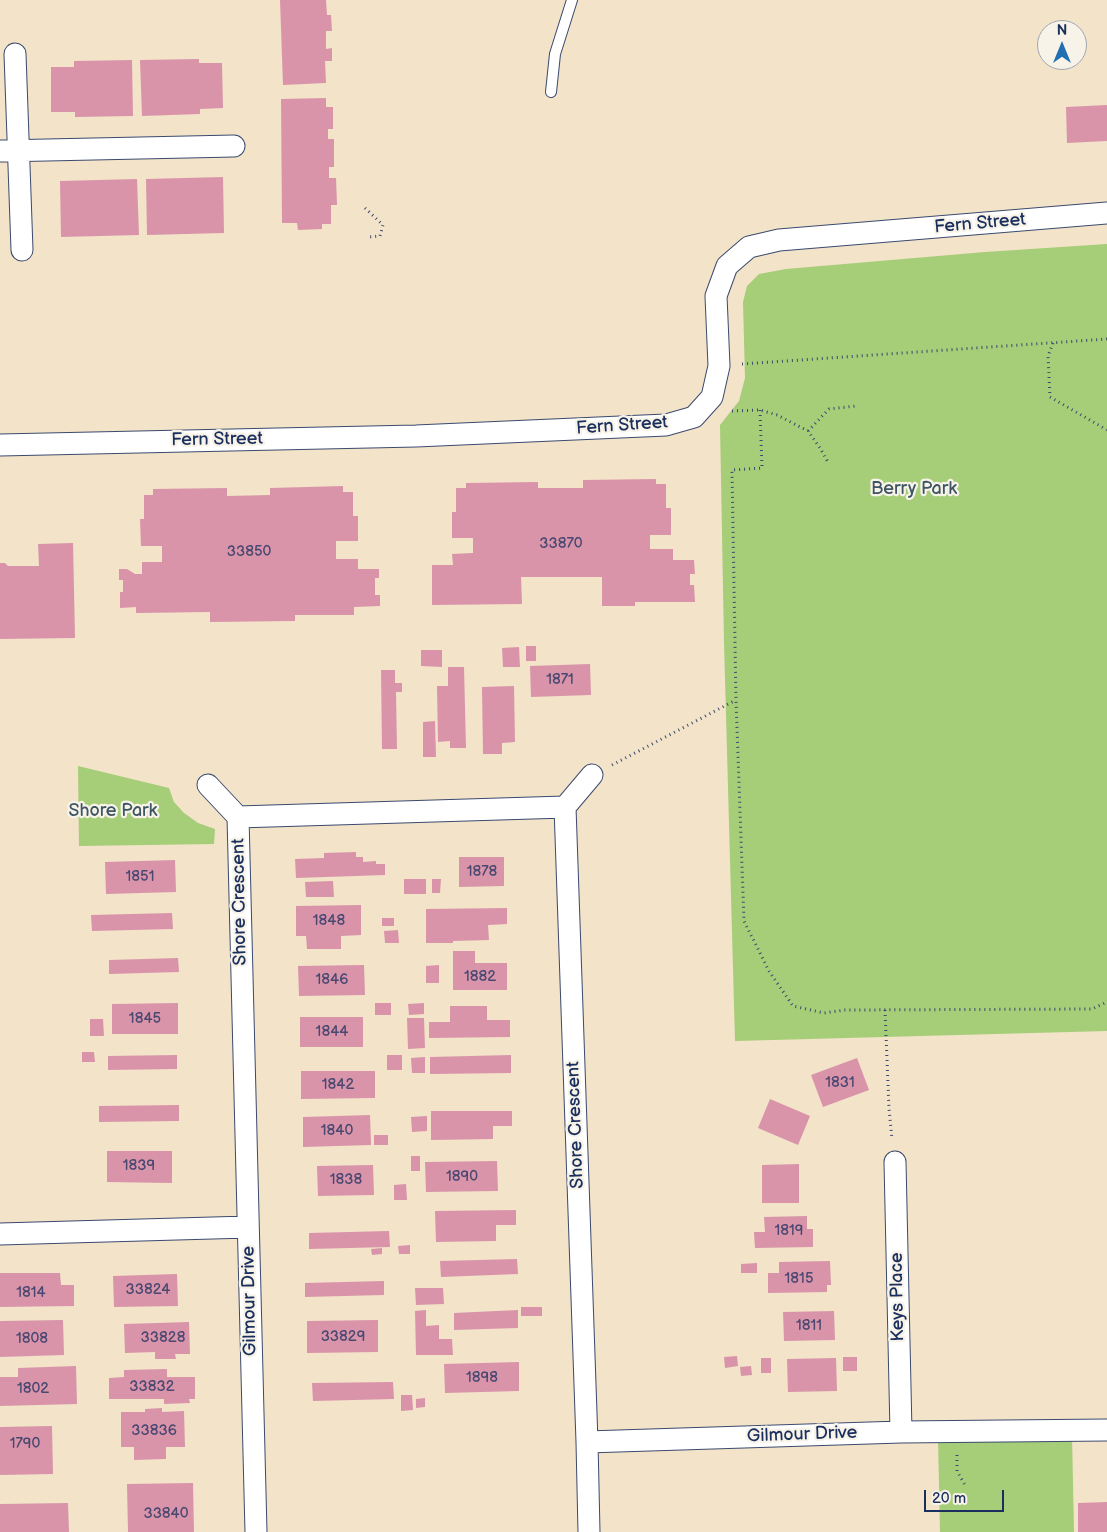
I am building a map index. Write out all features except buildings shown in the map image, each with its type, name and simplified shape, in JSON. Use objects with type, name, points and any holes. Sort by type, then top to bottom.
[{"type":"street","points":[[15,54],[9,151],[22,250]]},
{"type":"street","points":[[9,151],[234,146]]},
{"type":"street","name":"Fern Street","points":[[0,445],[416,436],[666,425],[694,417],[712,397],[719,366],[716,296],[727,266],[749,247],[779,240],[1107,213]]},
{"type":"street","points":[[565,807],[592,775]]},
{"type":"street","name":"Shore Crescent","points":[[208,785],[238,817],[248,1227]]},
{"type":"street","name":"Shore Crescent","points":[[238,817],[565,807],[587,1442]]},
{"type":"street","name":"Keys Place","points":[[895,1162],[901,1432]]},
{"type":"street","name":"Gilmour Drive","points":[[0,1234],[248,1227],[256,1532]]},
{"type":"street","name":"Gilmour Drive","points":[[587,1442],[901,1432],[1107,1430]]},
{"type":"street","points":[[587,1442],[589,1532]]},
{"type":"lane","points":[[551,92],[555,54],[572,0]]},
{"type":"path","points":[[365,208],[383,226],[380,236],[369,237]]},
{"type":"path","points":[[719,366],[1107,339]]},
{"type":"path","points":[[1053,342],[1048,356],[1050,397],[1107,430]]},
{"type":"path","points":[[712,397],[732,411],[760,410],[777,415],[808,431],[829,464]]},
{"type":"path","points":[[808,431],[829,409],[856,406]]},
{"type":"path","points":[[760,410],[762,468],[732,470],[736,700],[744,921],[769,971],[793,1006],[824,1013],[845,1010],[1092,1009],[1107,1002]]},
{"type":"path","points":[[592,775],[736,700]]},
{"type":"path","points":[[884,1010],[895,1162]]},
{"type":"path","points":[[956,1432],[957,1471],[965,1485]]},
{"type":"green space","name":"Berry Park","points":[[1107,244],[1107,1031],[735,1041],[720,425],[739,401],[745,378],[743,302],[747,286],[759,274],[786,269]]},
{"type":"green space","name":"Shore Park","points":[[78,766],[169,788],[174,802],[184,813],[198,823],[215,829],[214,844],[79,846]]},
{"type":"green space","points":[[1072,1435],[1074,1532],[940,1532],[938,1439]]}]
